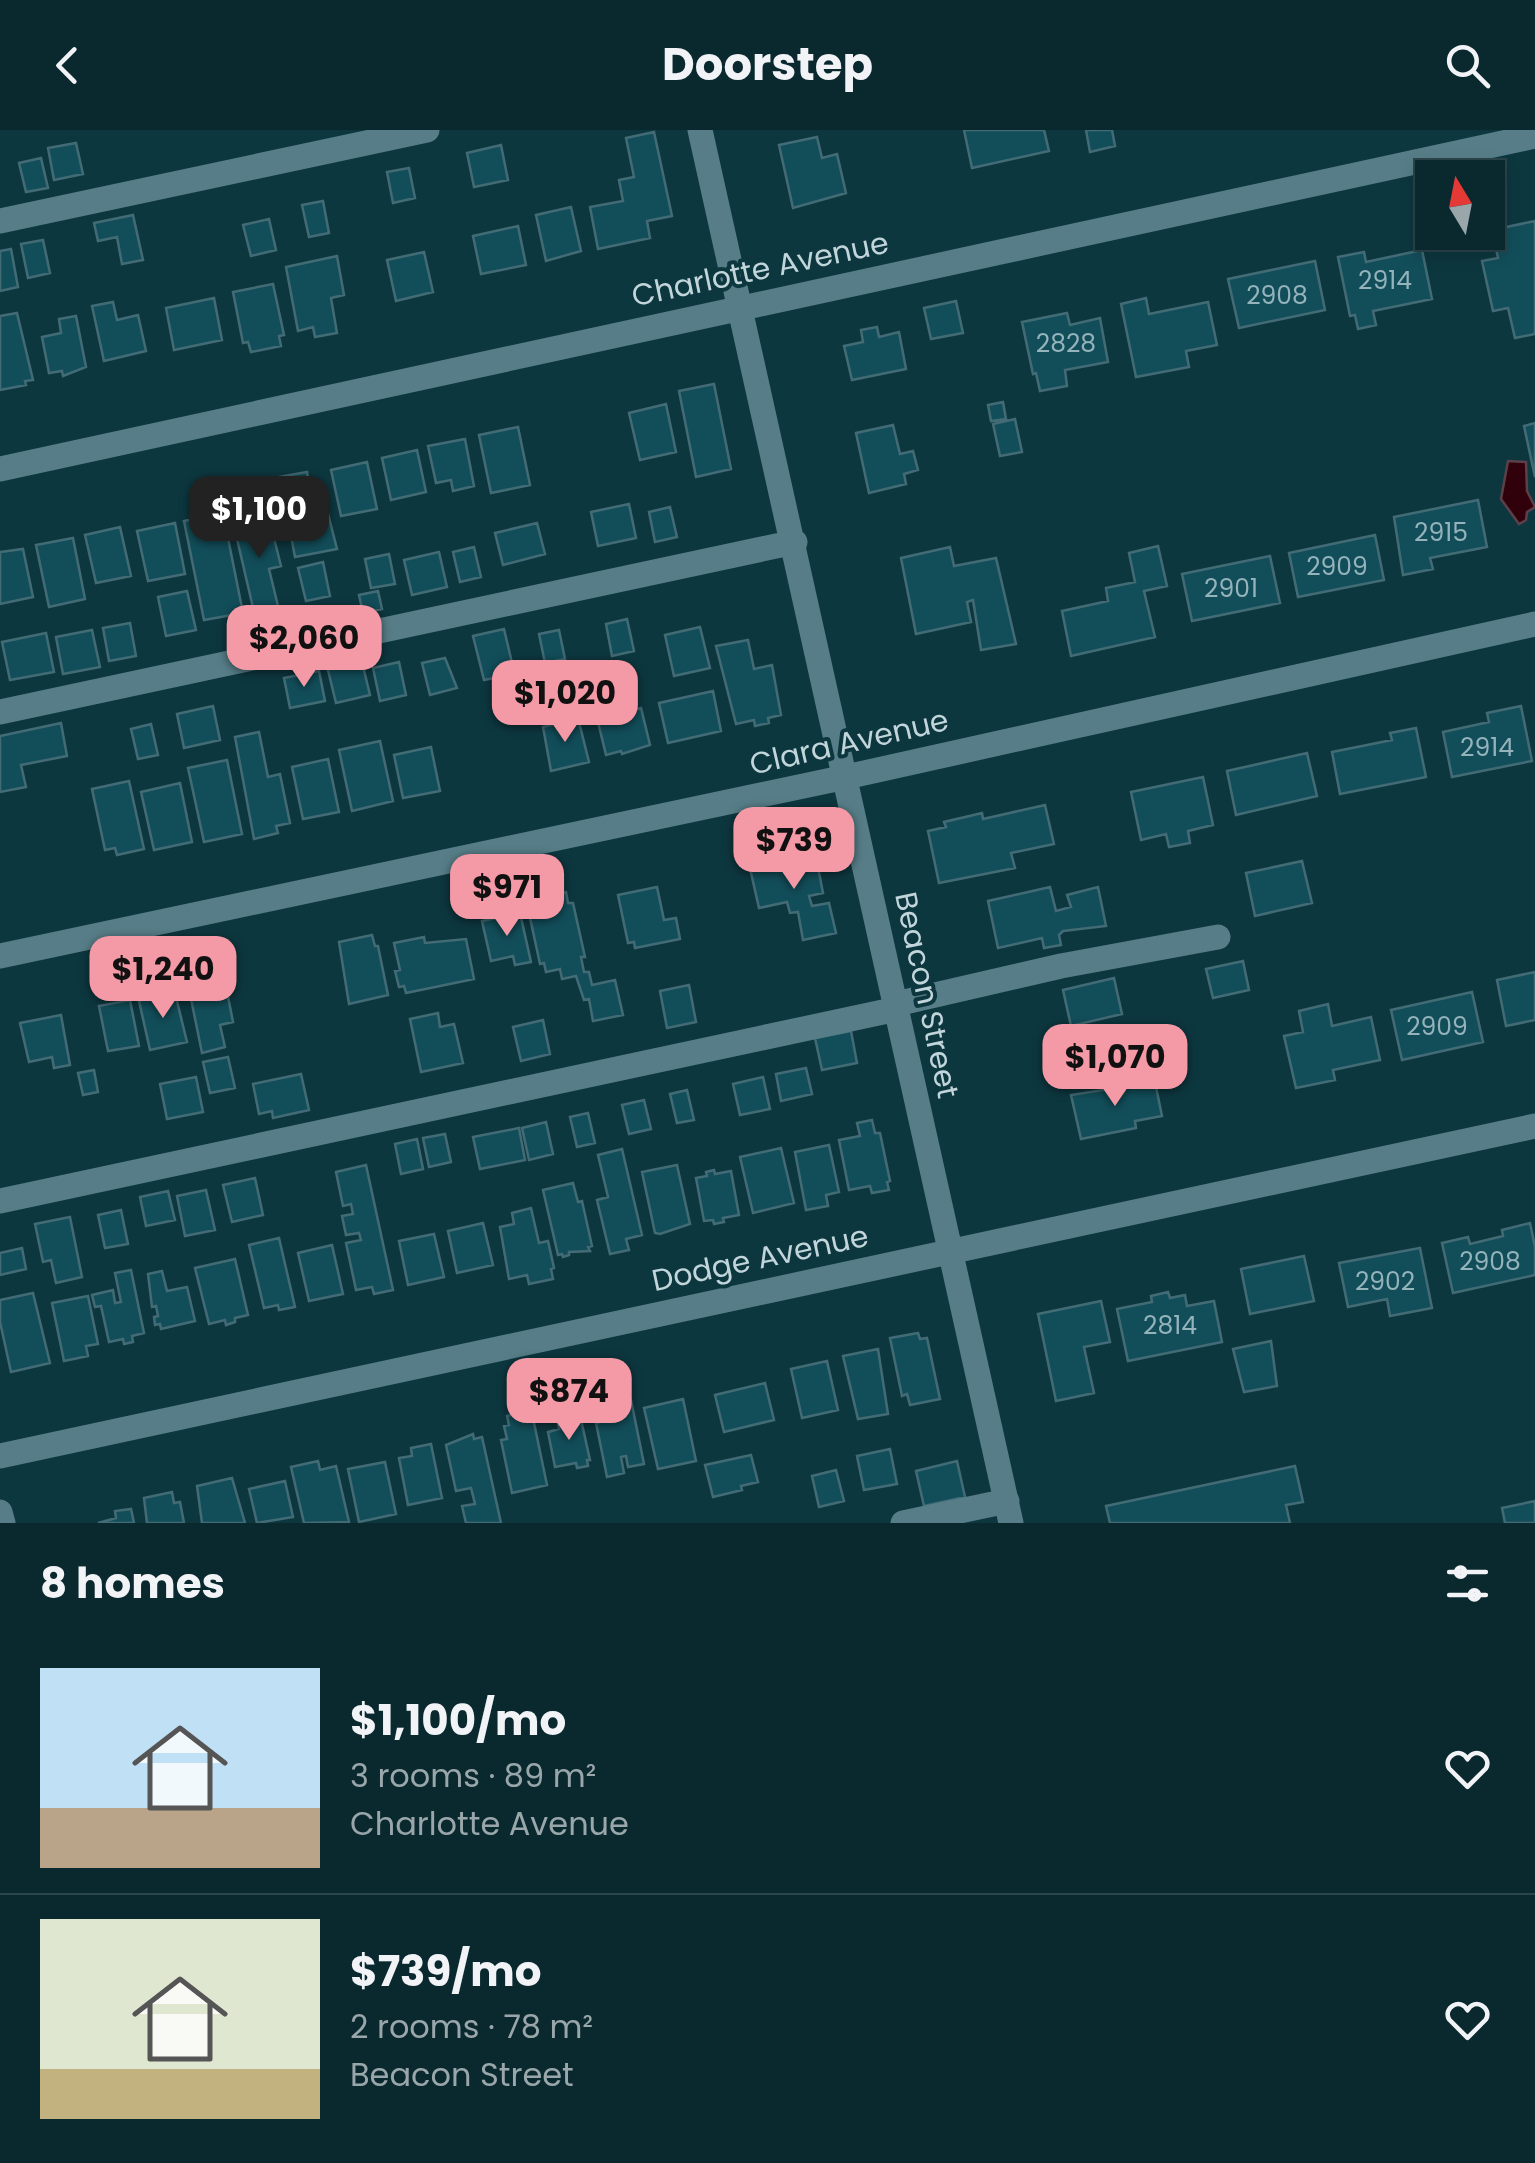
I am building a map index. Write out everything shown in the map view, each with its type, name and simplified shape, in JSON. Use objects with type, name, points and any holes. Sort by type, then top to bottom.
[{"type":"street","points":[[0,220],[427,130]]},
{"type":"street","name":"Beacon Street","points":[[700,130],[1009,1512]]},
{"type":"street","name":"Charlotte Avenue","points":[[0,469],[1535,136]]},
{"type":"street","points":[[0,712],[795,542]]},
{"type":"street","name":"Clara Avenue","points":[[0,956],[846,778],[1535,624]]},
{"type":"street","points":[[0,1201],[896,1007],[1060,966],[1218,937]]},
{"type":"street","name":"Dodge Avenue","points":[[0,1456],[1535,1126]]},
{"type":"street","points":[[0,1512],[2,1523]]},
{"type":"street","points":[[903,1523],[1009,1512]]},
{"type":"shaded area","points":[[1508,461],[1526,462],[1527,491],[1535,507],[1519,524],[1501,499]]},
{"type":"building","points":[[964,130],[1044,130],[1049,151],[972,168]]},
{"type":"building","points":[[1086,130],[1112,130],[1115,146],[1090,152]]},
{"type":"building","points":[[654,132],[672,216],[647,221],[650,238],[598,249],[590,207],[623,201],[619,180],[634,177],[626,138]]},
{"type":"building","points":[[817,137],[822,158],[837,154],[846,193],[793,208],[779,145]]},
{"type":"building","points":[[76,143],[83,174],[54,180],[48,148]]},
{"type":"building","points":[[501,145],[508,180],[474,187],[467,153]]},
{"type":"building","points":[[41,158],[48,188],[26,192],[19,163]]},
{"type":"building","points":[[409,168],[415,198],[393,203],[387,172]]},
{"type":"building","points":[[323,201],[329,233],[309,237],[302,205]]},
{"type":"building","points":[[571,207],[581,251],[546,261],[536,215]]},
{"type":"building","points":[[133,215],[143,260],[122,264],[117,237],[98,241],[94,223]]},
{"type":"building","points":[[269,219],[276,250],[251,256],[243,225]]},
{"type":"building","points":[[1535,221],[1535,334],[1515,338],[1508,308],[1493,311],[1482,261],[1498,258],[1496,250],[1505,250],[1505,227]]},
{"type":"building","points":[[518,226],[526,265],[481,274],[473,236]]},
{"type":"building","points":[[43,240],[50,273],[28,278],[21,244]]},
{"type":"building","points":[[11,249],[18,287],[0,291],[0,251]]},
{"type":"building","points":[[1422,250],[1432,299],[1373,311],[1376,325],[1358,329],[1355,315],[1350,316],[1338,257],[1364,252],[1366,262]]},
{"type":"building","points":[[424,252],[433,292],[396,301],[387,260]]},
{"type":"building","points":[[337,256],[344,295],[331,298],[337,333],[315,337],[313,327],[298,331],[286,267]]},
{"type":"building","points":[[1315,261],[1325,310],[1239,328],[1228,279]]},
{"type":"building","points":[[273,284],[284,335],[279,336],[281,346],[251,352],[248,342],[243,343],[233,292]]},
{"type":"building","points":[[214,298],[222,340],[174,350],[166,308]]},
{"type":"building","points":[[1146,298],[1149,314],[1208,302],[1217,345],[1186,351],[1189,367],[1136,377],[1121,304]]},
{"type":"building","points":[[956,301],[963,333],[931,339],[924,308]]},
{"type":"building","points":[[113,302],[117,320],[138,315],[146,351],[104,361],[92,306]]},
{"type":"building","points":[[17,313],[33,380],[0,390],[0,316]]},
{"type":"building","points":[[1067,313],[1070,325],[1100,318],[1108,362],[1065,370],[1067,386],[1040,391],[1022,322]]},
{"type":"building","points":[[76,316],[86,367],[63,376],[62,371],[49,373],[42,337],[61,333],[59,319]]},
{"type":"building","points":[[877,327],[879,337],[899,332],[906,369],[852,380],[844,346],[863,342],[861,330]]},
{"type":"building","points":[[714,384],[731,469],[696,477],[679,391]]},
{"type":"building","points":[[1003,402],[1006,419],[991,421],[988,405]]},
{"type":"building","points":[[666,404],[676,452],[640,460],[629,413]]},
{"type":"building","points":[[1015,419],[1022,452],[1000,456],[993,424]]},
{"type":"building","points":[[1535,423],[1535,477],[1524,426]]},
{"type":"building","points":[[893,425],[900,454],[913,451],[918,470],[904,474],[906,484],[869,493],[856,433]]},
{"type":"building","points":[[518,427],[530,485],[491,493],[479,435]]},
{"type":"building","points":[[465,439],[474,486],[453,491],[451,480],[436,483],[428,446]]},
{"type":"building","points":[[417,450],[426,492],[391,500],[382,458]]},
{"type":"building","points":[[367,462],[377,509],[341,516],[331,470]]},
{"type":"building","points":[[307,472],[311,494],[320,492],[324,498],[337,549],[295,557],[291,536],[294,535],[279,477]]},
{"type":"building","points":[[1478,500],[1487,547],[1430,558],[1433,569],[1403,575],[1394,517]]},
{"type":"building","points":[[629,504],[636,538],[598,546],[591,512]]},
{"type":"building","points":[[670,507],[677,537],[655,542],[649,512]]},
{"type":"building","points":[[223,513],[243,613],[204,620],[184,521]]},
{"type":"building","points":[[269,518],[281,566],[269,569],[278,606],[254,612],[234,526]]},
{"type":"building","points":[[175,523],[185,574],[148,581],[137,531]]},
{"type":"building","points":[[537,523],[545,554],[503,565],[495,533]]},
{"type":"building","points":[[120,527],[131,576],[96,583],[85,535]]},
{"type":"building","points":[[1375,535],[1384,580],[1298,597],[1289,553]]},
{"type":"building","points":[[73,538],[85,599],[49,607],[36,545]]},
{"type":"building","points":[[1158,546],[1167,586],[1144,591],[1155,637],[1071,656],[1062,611],[1108,601],[1106,588],[1135,582],[1129,553]]},
{"type":"building","points":[[474,547],[481,577],[460,582],[453,552]]},
{"type":"building","points":[[950,547],[954,566],[996,558],[1016,644],[981,650],[973,600],[967,602],[971,622],[916,634],[901,558]]},
{"type":"building","points":[[23,549],[33,597],[0,604],[0,552]]},
{"type":"building","points":[[439,552],[447,587],[412,595],[404,560]]},
{"type":"building","points":[[389,554],[395,584],[371,588],[365,559]]},
{"type":"building","points":[[1270,556],[1280,603],[1192,621],[1182,574]]},
{"type":"building","points":[[323,562],[330,596],[306,601],[298,568]]},
{"type":"building","points":[[187,591],[196,630],[166,636],[158,597]]},
{"type":"building","points":[[378,591],[382,609],[363,613],[359,595]]},
{"type":"building","points":[[627,619],[634,651],[612,656],[606,624]]},
{"type":"building","points":[[130,623],[136,656],[109,661],[103,628]]},
{"type":"building","points":[[700,627],[710,668],[674,676],[665,635]]},
{"type":"building","points":[[504,629],[517,684],[502,688],[499,677],[484,680],[473,636]]},
{"type":"building","points":[[92,630],[100,667],[63,674],[56,637]]},
{"type":"building","points":[[559,630],[565,659],[545,663],[539,634]]},
{"type":"building","points":[[46,633],[54,672],[10,680],[2,642]]},
{"type":"building","points":[[748,640],[754,669],[772,665],[781,715],[755,726],[754,720],[736,724],[716,646]]},
{"type":"building","points":[[361,658],[370,695],[336,703],[327,666]]},
{"type":"building","points":[[445,658],[457,688],[430,695],[422,663]]},
{"type":"building","points":[[399,662],[406,695],[380,701],[373,668]]},
{"type":"building","points":[[319,671],[325,701],[290,708],[284,678]]},
{"type":"building","points":[[713,691],[721,731],[668,743],[659,703]]},
{"type":"building","points":[[213,706],[220,740],[184,748],[177,714]]},
{"type":"building","points":[[1521,706],[1532,761],[1452,777],[1443,732],[1489,722],[1487,713]]},
{"type":"building","points":[[641,708],[650,745],[606,755],[597,718]]},
{"type":"building","points":[[578,718],[589,762],[551,771],[543,727]]},
{"type":"building","points":[[61,723],[67,756],[21,765],[26,787],[0,792],[0,736]]},
{"type":"building","points":[[151,724],[158,755],[138,759],[131,729]]},
{"type":"building","points":[[1416,728],[1426,777],[1340,794],[1332,752],[1392,740],[1390,733]]},
{"type":"building","points":[[259,732],[268,777],[280,774],[290,823],[276,826],[278,833],[254,839],[235,737]]},
{"type":"building","points":[[380,741],[393,801],[352,811],[339,750]]},
{"type":"building","points":[[431,747],[440,791],[403,798],[394,755]]},
{"type":"building","points":[[1307,753],[1317,796],[1236,815],[1227,771]]},
{"type":"building","points":[[328,759],[339,812],[303,819],[292,767]]},
{"type":"building","points":[[227,760],[242,834],[204,842],[188,768]]},
{"type":"building","points":[[1203,777],[1213,825],[1188,831],[1190,843],[1169,847],[1166,834],[1141,840],[1131,792]]},
{"type":"building","points":[[129,781],[144,849],[117,855],[115,848],[105,850],[92,789]]},
{"type":"building","points":[[180,783],[192,842],[154,850],[141,792]]},
{"type":"building","points":[[1045,805],[1054,844],[1011,853],[1015,868],[939,883],[928,831],[946,827],[944,822],[982,813],[983,819]]},
{"type":"building","points":[[799,853],[801,865],[817,862],[823,893],[809,896],[812,906],[829,903],[836,933],[803,940],[798,912],[790,913],[787,902],[759,908],[749,864]]},
{"type":"building","points":[[1302,861],[1312,903],[1255,916],[1246,873]]},
{"type":"building","points":[[657,887],[664,920],[676,918],[680,939],[635,948],[634,942],[628,943],[618,895]]},
{"type":"building","points":[[1050,887],[1056,911],[1071,907],[1067,895],[1098,887],[1106,926],[1063,931],[1059,935],[1061,945],[1044,948],[1042,938],[998,948],[988,901]]},
{"type":"building","points":[[566,892],[568,903],[573,903],[585,957],[581,957],[584,972],[589,972],[592,985],[615,980],[623,1015],[593,1021],[589,999],[584,1000],[576,976],[562,979],[560,969],[546,972],[544,963],[540,964],[529,913],[535,912],[532,899]]},
{"type":"building","points":[[520,913],[531,962],[515,965],[513,956],[491,961],[482,921]]},
{"type":"building","points":[[372,935],[388,995],[349,1004],[339,942]]},
{"type":"building","points":[[424,937],[425,943],[466,939],[474,979],[406,993],[404,986],[399,987],[395,971],[400,970],[394,943]]},
{"type":"building","points":[[1243,961],[1249,990],[1213,998],[1206,969]]},
{"type":"building","points":[[1535,972],[1535,1020],[1506,1026],[1497,980]]},
{"type":"building","points":[[1114,978],[1122,1014],[1071,1026],[1063,990]]},
{"type":"building","points":[[225,981],[233,1022],[220,1025],[225,1047],[202,1053],[189,989]]},
{"type":"building","points":[[689,985],[696,1022],[667,1028],[660,991]]},
{"type":"building","points":[[1472,992],[1483,1042],[1402,1060],[1391,1010]]},
{"type":"building","points":[[175,993],[187,1042],[150,1050],[139,1001]]},
{"type":"building","points":[[130,1000],[139,1046],[108,1051],[99,1006]]},
{"type":"building","points":[[1328,1004],[1332,1026],[1371,1017],[1380,1060],[1333,1070],[1335,1080],[1296,1088],[1284,1036],[1303,1032],[1299,1011]]},
{"type":"building","points":[[438,1013],[440,1027],[454,1024],[463,1063],[421,1072],[410,1019]]},
{"type":"building","points":[[61,1015],[70,1065],[54,1068],[52,1057],[29,1062],[20,1023]]},
{"type":"building","points":[[543,1020],[550,1054],[521,1061],[513,1027]]},
{"type":"building","points":[[851,1031],[857,1063],[822,1070],[815,1038]]},
{"type":"building","points":[[228,1057],[235,1088],[210,1093],[203,1062]]},
{"type":"building","points":[[806,1068],[812,1094],[781,1101],[776,1074]]},
{"type":"building","points":[[94,1070],[98,1092],[83,1095],[78,1073]]},
{"type":"building","points":[[301,1074],[309,1110],[273,1118],[272,1111],[259,1114],[253,1084]]},
{"type":"building","points":[[196,1077],[203,1112],[167,1119],[160,1084]]},
{"type":"building","points":[[763,1077],[770,1109],[740,1115],[733,1084]]},
{"type":"building","points":[[1155,1082],[1162,1116],[1135,1121],[1136,1128],[1081,1139],[1071,1095]]},
{"type":"building","points":[[687,1090],[694,1120],[677,1123],[670,1094]]},
{"type":"building","points":[[644,1100],[651,1129],[629,1134],[622,1105]]},
{"type":"building","points":[[588,1113],[595,1143],[577,1147],[570,1117]]},
{"type":"building","points":[[872,1120],[875,1133],[880,1133],[889,1190],[872,1193],[870,1186],[849,1190],[839,1140],[860,1136],[857,1123]]},
{"type":"building","points":[[546,1122],[553,1154],[529,1160],[522,1128]]},
{"type":"building","points":[[519,1128],[525,1160],[480,1169],[473,1137]]},
{"type":"building","points":[[445,1134],[451,1162],[429,1167],[423,1138]]},
{"type":"building","points":[[417,1139],[423,1169],[401,1174],[395,1144]]},
{"type":"building","points":[[829,1145],[839,1192],[826,1195],[828,1206],[806,1210],[795,1152]]},
{"type":"building","points":[[781,1148],[794,1203],[753,1213],[740,1157]]},
{"type":"building","points":[[622,1149],[642,1235],[626,1239],[629,1250],[610,1254],[597,1200],[608,1197],[598,1155]]},
{"type":"building","points":[[366,1165],[393,1290],[374,1294],[372,1287],[356,1290],[346,1243],[361,1240],[359,1233],[346,1235],[342,1216],[353,1214],[351,1204],[343,1206],[336,1172]]},
{"type":"building","points":[[677,1165],[690,1224],[655,1233],[642,1172]]},
{"type":"building","points":[[714,1170],[715,1174],[731,1171],[739,1215],[714,1224],[713,1220],[704,1221],[696,1178]]},
{"type":"building","points":[[255,1178],[263,1215],[232,1222],[223,1185]]},
{"type":"building","points":[[573,1183],[578,1202],[582,1201],[592,1246],[588,1247],[590,1251],[569,1252],[563,1257],[558,1255],[543,1190]]},
{"type":"building","points":[[206,1190],[215,1230],[185,1236],[177,1196]]},
{"type":"building","points":[[168,1191],[175,1220],[146,1226],[140,1197]]},
{"type":"building","points":[[531,1208],[539,1243],[548,1241],[554,1268],[553,1279],[529,1284],[527,1275],[509,1279],[500,1227],[514,1224],[512,1213]]},
{"type":"building","points":[[121,1210],[128,1244],[105,1248],[98,1215]]},
{"type":"building","points":[[70,1217],[82,1277],[56,1283],[51,1260],[43,1262],[35,1224]]},
{"type":"building","points":[[483,1223],[493,1265],[457,1273],[448,1231]]},
{"type":"building","points":[[1530,1223],[1535,1275],[1453,1293],[1442,1243],[1468,1237],[1470,1244],[1503,1236],[1502,1230]]},
{"type":"building","points":[[434,1234],[444,1277],[408,1285],[399,1241]]},
{"type":"building","points":[[279,1238],[295,1307],[279,1310],[278,1305],[264,1308],[249,1245]]},
{"type":"building","points":[[332,1245],[343,1294],[309,1301],[298,1253]]},
{"type":"building","points":[[22,1248],[26,1269],[0,1275],[0,1253]]},
{"type":"building","points":[[1420,1248],[1432,1308],[1390,1316],[1387,1299],[1348,1307],[1339,1263]]},
{"type":"building","points":[[1304,1256],[1314,1301],[1250,1314],[1241,1269]]},
{"type":"building","points":[[235,1259],[248,1315],[226,1325],[225,1320],[209,1324],[195,1268]]},
{"type":"building","points":[[131,1270],[144,1333],[132,1336],[133,1342],[109,1342],[101,1306],[95,1307],[92,1295],[113,1290],[115,1303],[121,1302],[115,1273]]},
{"type":"building","points":[[162,1271],[167,1291],[187,1287],[195,1321],[161,1329],[160,1324],[155,1325],[154,1317],[158,1316],[156,1306],[152,1307],[148,1274]]},
{"type":"building","points":[[1168,1292],[1170,1298],[1185,1295],[1187,1306],[1214,1301],[1222,1342],[1128,1361],[1117,1309],[1152,1302],[1151,1296]]},
{"type":"building","points":[[33,1293],[50,1363],[11,1372],[0,1322],[0,1300]]},
{"type":"building","points":[[88,1296],[98,1344],[86,1346],[88,1356],[64,1361],[52,1303]]},
{"type":"building","points":[[1101,1301],[1110,1342],[1084,1347],[1094,1393],[1056,1401],[1038,1314]]},
{"type":"building","points":[[918,1333],[920,1339],[927,1338],[940,1399],[910,1405],[907,1394],[902,1396],[890,1338]]},
{"type":"building","points":[[1271,1341],[1277,1386],[1244,1392],[1233,1349]]},
{"type":"building","points":[[878,1349],[888,1414],[858,1419],[843,1356]]},
{"type":"building","points":[[827,1361],[838,1410],[802,1418],[791,1369]]},
{"type":"building","points":[[765,1383],[774,1420],[724,1432],[715,1395]]},
{"type":"building","points":[[683,1399],[696,1461],[658,1469],[644,1408]]},
{"type":"building","points":[[631,1400],[644,1464],[628,1467],[626,1456],[621,1457],[624,1473],[607,1477],[596,1423],[610,1420],[607,1405]]},
{"type":"building","points":[[529,1411],[547,1485],[512,1493],[501,1440],[507,1439],[507,1416]]},
{"type":"building","points":[[580,1415],[588,1466],[577,1468],[576,1463],[555,1467],[548,1432],[559,1429],[557,1420]]},
{"type":"building","points":[[473,1434],[474,1439],[482,1437],[501,1523],[466,1523],[462,1506],[475,1504],[471,1488],[456,1491],[446,1445]]},
{"type":"building","points":[[431,1444],[442,1498],[408,1505],[399,1458],[412,1456],[411,1448]]},
{"type":"building","points":[[890,1449],[897,1484],[864,1490],[857,1456]]},
{"type":"building","points":[[751,1455],[758,1482],[713,1497],[705,1465]]},
{"type":"building","points":[[318,1461],[320,1470],[336,1466],[349,1522],[304,1523],[291,1467]]},
{"type":"building","points":[[957,1461],[965,1497],[924,1506],[916,1471]]},
{"type":"building","points":[[385,1462],[396,1514],[359,1522],[348,1469]]},
{"type":"building","points":[[1295,1466],[1303,1502],[1286,1505],[1290,1523],[1110,1523],[1106,1506]]},
{"type":"building","points":[[836,1470],[844,1501],[819,1507],[812,1476]]},
{"type":"building","points":[[232,1478],[245,1523],[202,1523],[197,1486]]},
{"type":"building","points":[[285,1481],[293,1517],[257,1523],[249,1489]]},
{"type":"building","points":[[172,1492],[174,1503],[180,1502],[184,1523],[147,1523],[144,1498]]},
{"type":"building","points":[[1535,1501],[1535,1523],[1505,1523],[1502,1508]]},
{"type":"building","points":[[131,1509],[134,1523],[98,1523],[116,1518],[115,1511]]}]
